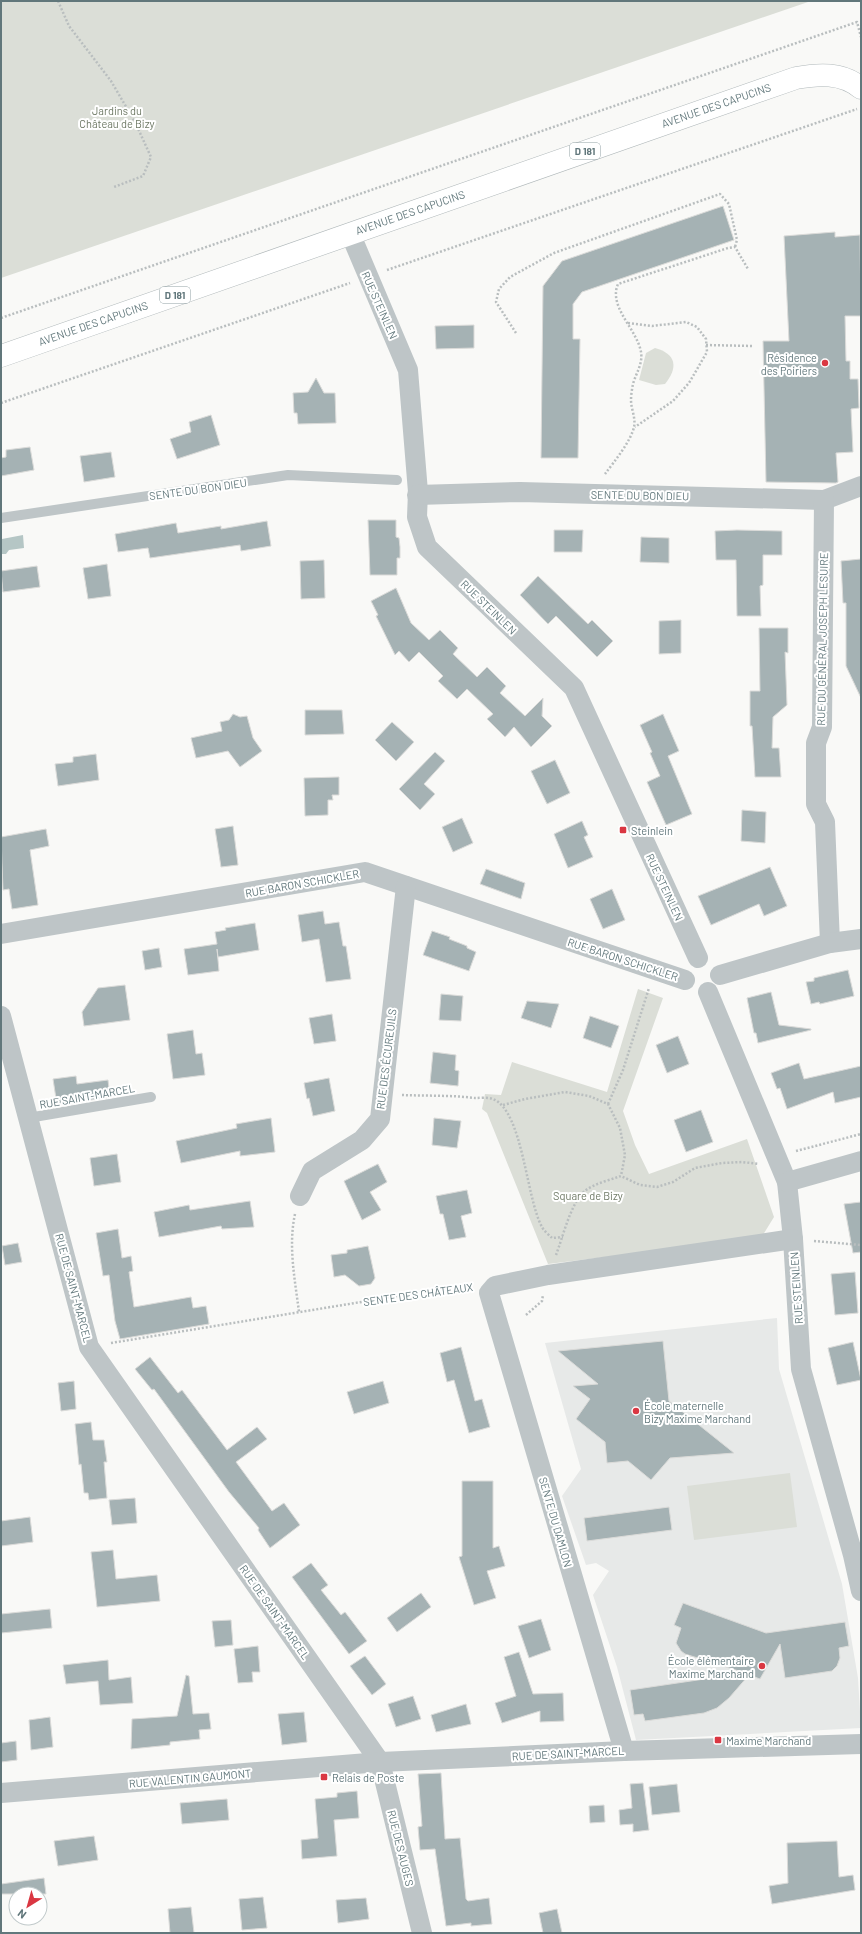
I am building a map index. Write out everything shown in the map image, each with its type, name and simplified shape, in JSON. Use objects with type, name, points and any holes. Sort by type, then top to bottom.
[{"type":"main road","name":"AVENUE DES CAPUCINS","points":[[1,356],[796,78],[821,74],[840,78],[861,88]]},
{"type":"street","name":"RUE STEINLEN","points":[[350,233],[408,370],[417,518],[428,547],[574,688],[698,958]]},
{"type":"street","name":"SENTE DU BON DIEU","points":[[416,495],[520,492],[824,500],[861,486]]},
{"type":"street","name":"RUE DU GÉNÉRAL JOSEPH LESUIRE","points":[[824,500],[822,727],[816,743],[816,804],[825,822],[830,943]]},
{"type":"street","name":"RUE BARON SCHICKLER","points":[[1,934],[365,872],[685,980]]},
{"type":"street","name":"RUE DES ÉCUREUILS","points":[[300,1196],[312,1171],[362,1140],[380,1119],[406,886]]},
{"type":"street","points":[[720,975],[830,943],[861,939]]},
{"type":"street","points":[[698,958],[713,961],[720,975],[717,985],[708,992],[694,991],[685,980],[687,966],[698,958]]},
{"type":"street","name":"RUE STEINLEN","points":[[708,992],[787,1182],[793,1239],[801,1369],[853,1555],[861,1591]]},
{"type":"street","name":"RUE DE SAINT-MARCEL","points":[[1,1016],[89,1346],[380,1762],[624,1751],[861,1744]]},
{"type":"street","points":[[787,1182],[861,1161]]},
{"type":"street","name":"SENTE DES CHÂTEAUX","points":[[489,1293],[495,1286],[548,1275],[793,1239]]},
{"type":"street","name":"SENTE DU DAMLON","points":[[489,1293],[624,1751]]},
{"type":"street","name":"RUE VALENTIN GAUMONT","points":[[1,1793],[380,1762]]},
{"type":"street","name":"RUE DES AUGES","points":[[380,1762],[422,1933]]},
{"type":"lane","name":"SENTE DU BON DIEU","points":[[1,518],[288,475],[396,480]]},
{"type":"lane","name":"RUE SAINT-MARCEL","points":[[28,1118],[151,1097]]},
{"type":"path","points":[[58,1],[70,26],[111,81],[135,122],[151,157],[143,176],[114,187]]},
{"type":"path","points":[[1,318],[857,22],[861,37]]},
{"type":"path","points":[[1,403],[861,107]]},
{"type":"path","points":[[516,333],[496,302],[499,289],[510,277],[554,253],[720,194],[729,204],[737,240],[735,247],[748,269]]},
{"type":"path","points":[[634,427],[631,399],[633,383],[641,364],[641,352],[628,323],[618,308],[614,292],[618,284],[735,247]]},
{"type":"path","points":[[590,494],[619,456],[634,427],[673,401],[689,383],[707,352],[706,339],[697,327],[686,322],[652,326],[628,323]]},
{"type":"path","points":[[706,345],[754,346]]},
{"type":"path","points":[[608,1104],[624,1070],[655,971]]},
{"type":"path","points":[[503,1105],[525,1099],[565,1092],[589,1096],[608,1104],[620,1128],[625,1155],[621,1176]]},
{"type":"path","points":[[382,1095],[460,1096],[492,1099],[503,1105],[511,1118],[520,1145],[531,1195],[542,1227],[552,1238],[563,1237]]},
{"type":"path","points":[[526,1315],[542,1301],[548,1275],[574,1205],[586,1190],[621,1176],[640,1185],[657,1187],[672,1182],[696,1168],[728,1162],[742,1162],[758,1165],[776,1156],[861,1134]]},
{"type":"path","points":[[299,1312],[293,1265],[292,1230],[300,1196]]},
{"type":"path","points":[[793,1239],[861,1245]]},
{"type":"path","name":"SENTE DES CHÂTEAUX","points":[[89,1346],[476,1284],[489,1293]]},
{"type":"shaded area","points":[[23,535],[24,548],[9,550],[6,554],[1,554],[2,539]]},
{"type":"shaded area","points":[[777,1318],[779,1369],[842,1584],[858,1678],[861,1728],[636,1740],[617,1667],[593,1595],[609,1571],[596,1563],[586,1565],[562,1496],[581,1469],[545,1343]]},
{"type":"green space","name":"Jardins du Château de Bizy","points":[[1,1],[811,1],[1,278]]},
{"type":"green space","points":[[655,348],[668,354],[673,362],[672,372],[665,384],[656,385],[639,380],[646,353]]},
{"type":"green space","name":"Square de Bizy","points":[[638,989],[663,998],[623,1111],[635,1145],[649,1174],[747,1139],[774,1217],[761,1238],[548,1264],[487,1113],[482,1109],[485,1094],[501,1095],[512,1062],[607,1092]]},
{"type":"green space","points":[[790,1473],[797,1527],[694,1540],[687,1486]]},
{"type":"building","points":[[723,206],[734,240],[582,292],[573,304],[573,339],[580,339],[578,458],[541,458],[543,286],[562,261]]},
{"type":"building","points":[[835,232],[835,237],[860,235],[861,316],[845,316],[846,361],[850,361],[850,379],[858,379],[859,408],[851,409],[853,452],[836,453],[838,482],[836,483],[766,482],[763,341],[789,341],[784,236]]},
{"type":"building","points":[[474,325],[474,348],[436,349],[435,326]]},
{"type":"building","points":[[316,378],[324,393],[335,393],[336,423],[298,424],[297,413],[294,413],[293,393],[308,392]]},
{"type":"building","points":[[211,415],[220,445],[177,459],[170,439],[191,432],[189,422]]},
{"type":"building","points":[[30,447],[34,470],[1,476],[1,458],[6,457],[6,450]]},
{"type":"building","points":[[111,452],[115,477],[84,482],[80,456]]},
{"type":"building","points":[[368,520],[396,520],[396,537],[399,538],[400,547],[400,558],[397,558],[397,575],[370,575]]},
{"type":"building","points":[[267,521],[271,546],[241,551],[240,545],[150,558],[148,548],[118,552],[115,534],[176,523],[178,533],[221,526],[221,529]]},
{"type":"building","points":[[554,530],[583,530],[582,552],[554,552]]},
{"type":"building","points":[[715,531],[782,531],[782,555],[763,555],[763,585],[760,586],[761,616],[737,616],[736,560],[716,560]]},
{"type":"building","points":[[641,537],[669,538],[669,563],[640,562]]},
{"type":"building","points":[[861,559],[861,698],[846,666],[846,603],[843,603],[841,561]]},
{"type":"building","points":[[324,560],[325,598],[301,599],[300,561]]},
{"type":"building","points":[[107,564],[111,596],[88,599],[83,568]]},
{"type":"building","points":[[37,566],[40,587],[3,592],[1,571]]},
{"type":"building","points":[[538,576],[588,624],[592,620],[613,641],[597,657],[556,616],[548,624],[520,595]]},
{"type":"building","points":[[396,588],[411,623],[429,640],[440,630],[458,648],[453,654],[477,677],[487,667],[506,686],[500,693],[525,716],[543,698],[542,716],[552,726],[531,747],[514,727],[505,737],[487,719],[493,714],[467,689],[457,699],[438,681],[443,676],[419,652],[409,662],[399,651],[395,655],[376,616],[378,615],[371,601]]},
{"type":"building","points":[[681,620],[681,653],[659,654],[659,621]]},
{"type":"building","points":[[759,628],[788,628],[788,653],[785,652],[787,705],[773,717],[772,748],[779,748],[781,777],[755,777],[752,726],[750,726],[750,691],[760,691]]},
{"type":"building","points":[[305,710],[342,710],[344,734],[305,735]]},
{"type":"building","points":[[233,714],[240,717],[247,716],[253,738],[262,751],[240,767],[228,751],[196,758],[191,738],[222,731],[220,722],[229,720]]},
{"type":"building","points":[[663,714],[679,751],[668,756],[692,814],[666,825],[647,782],[660,776],[650,753],[652,752],[640,725]]},
{"type":"building","points":[[392,722],[414,742],[396,761],[375,740]]},
{"type":"building","points":[[435,752],[445,761],[424,784],[435,794],[420,810],[399,789]]},
{"type":"building","points":[[96,754],[99,780],[58,786],[55,764],[73,762],[73,757]]},
{"type":"building","points":[[555,760],[570,793],[547,804],[531,771]]},
{"type":"building","points":[[339,777],[339,795],[332,795],[333,800],[328,800],[328,815],[305,816],[304,778]]},
{"type":"building","points":[[742,810],[766,812],[765,843],[741,841]]},
{"type":"building","points":[[462,818],[473,843],[453,852],[442,827]]},
{"type":"building","points":[[582,821],[588,835],[584,837],[593,857],[568,868],[554,834]]},
{"type":"building","points":[[233,826],[238,865],[221,867],[215,829]]},
{"type":"building","points":[[46,829],[49,846],[30,850],[38,905],[12,909],[9,889],[3,890],[1,837]]},
{"type":"building","points":[[770,867],[787,906],[764,916],[759,904],[711,925],[698,896]]},
{"type":"building","points":[[486,869],[525,883],[521,899],[480,884]]},
{"type":"building","points":[[612,889],[625,920],[603,929],[590,899]]},
{"type":"building","points":[[323,911],[325,924],[339,922],[343,946],[346,946],[351,979],[326,982],[319,939],[302,942],[298,915]]},
{"type":"building","points":[[255,923],[259,950],[218,957],[217,949],[219,971],[188,975],[184,949],[217,944],[215,932],[226,930],[225,928]]},
{"type":"building","points":[[432,931],[450,937],[449,939],[467,946],[467,948],[476,952],[469,971],[423,955]]},
{"type":"building","points":[[159,948],[162,967],[145,970],[142,951]]},
{"type":"building","points":[[848,970],[854,996],[820,1004],[819,1002],[811,1004],[806,982],[814,981],[814,978]]},
{"type":"building","points":[[125,985],[130,1020],[84,1026],[82,1012],[98,988]]},
{"type":"building","points":[[771,992],[779,1025],[811,1030],[758,1043],[756,1033],[754,1033],[747,998]]},
{"type":"building","points":[[441,994],[463,996],[461,1021],[439,1020]]},
{"type":"building","points":[[527,1001],[559,1004],[551,1028],[521,1018]]},
{"type":"building","points":[[332,1014],[336,1041],[314,1044],[309,1018]]},
{"type":"building","points":[[590,1016],[619,1026],[611,1048],[583,1038]]},
{"type":"building","points":[[193,1030],[196,1054],[202,1053],[205,1075],[173,1079],[167,1034]]},
{"type":"building","points":[[678,1036],[689,1064],[667,1073],[656,1045]]},
{"type":"building","points":[[433,1052],[456,1055],[455,1070],[459,1071],[458,1086],[430,1083]]},
{"type":"building","points":[[799,1063],[804,1079],[861,1066],[861,1097],[835,1103],[833,1092],[787,1109],[780,1088],[777,1089],[771,1073]]},
{"type":"building","points":[[76,1076],[77,1084],[108,1080],[110,1097],[57,1105],[53,1079]]},
{"type":"building","points":[[329,1078],[335,1111],[313,1116],[309,1098],[307,1099],[304,1083]]},
{"type":"building","points":[[701,1110],[713,1142],[686,1152],[674,1120]]},
{"type":"building","points":[[271,1118],[275,1152],[240,1156],[240,1151],[181,1163],[176,1141],[237,1128],[236,1124]]},
{"type":"building","points":[[434,1118],[461,1121],[457,1148],[432,1145]]},
{"type":"building","points":[[117,1154],[121,1182],[94,1186],[90,1158]]},
{"type":"building","points":[[378,1164],[387,1182],[370,1192],[381,1210],[362,1220],[344,1181]]},
{"type":"building","points":[[467,1190],[472,1213],[461,1216],[466,1237],[449,1240],[443,1214],[440,1214],[436,1196]]},
{"type":"building","points":[[250,1201],[254,1227],[222,1229],[221,1226],[159,1237],[154,1212],[189,1205],[190,1210]]},
{"type":"building","points":[[861,1202],[861,1252],[853,1253],[844,1204]]},
{"type":"building","points":[[118,1229],[122,1258],[131,1256],[133,1271],[129,1272],[134,1307],[191,1297],[193,1308],[206,1306],[209,1324],[120,1339],[115,1321],[109,1275],[103,1276],[96,1233]]},
{"type":"building","points":[[18,1243],[22,1262],[5,1265],[2,1246]]},
{"type":"building","points":[[368,1246],[375,1278],[371,1284],[359,1286],[345,1275],[334,1277],[331,1255],[347,1253],[347,1250]]},
{"type":"building","points":[[855,1272],[858,1313],[835,1315],[831,1274]]},
{"type":"building","points":[[663,1341],[669,1401],[734,1453],[670,1458],[651,1480],[628,1461],[607,1463],[605,1442],[576,1419],[590,1399],[573,1386],[598,1384],[558,1351]]},
{"type":"building","points":[[853,1342],[861,1380],[837,1385],[828,1348]]},
{"type":"building","points":[[461,1347],[475,1401],[482,1399],[490,1427],[469,1433],[454,1380],[447,1382],[440,1353]]},
{"type":"building","points":[[150,1357],[178,1393],[182,1390],[227,1450],[257,1427],[267,1439],[236,1462],[272,1511],[284,1503],[300,1525],[270,1548],[258,1530],[259,1528],[229,1492],[154,1389],[152,1390],[135,1369]]},
{"type":"building","points":[[74,1381],[76,1409],[61,1411],[58,1383]]},
{"type":"building","points":[[383,1381],[389,1403],[354,1414],[347,1392]]},
{"type":"building","points":[[91,1422],[93,1440],[104,1440],[107,1462],[104,1462],[107,1498],[89,1500],[88,1493],[84,1493],[81,1464],[79,1465],[75,1424]]},
{"type":"building","points":[[462,1481],[493,1481],[493,1548],[499,1546],[505,1566],[487,1571],[496,1598],[474,1605],[459,1557],[462,1556]]},
{"type":"building","points":[[135,1498],[137,1523],[112,1525],[109,1500]]},
{"type":"building","points":[[669,1507],[672,1530],[587,1541],[584,1518]]},
{"type":"building","points":[[30,1517],[33,1542],[1,1546],[1,1521]]},
{"type":"building","points":[[113,1550],[116,1579],[157,1575],[160,1601],[97,1607],[91,1552]]},
{"type":"building","points":[[311,1563],[328,1585],[321,1590],[341,1615],[345,1612],[367,1641],[349,1654],[292,1577]]},
{"type":"building","points":[[421,1593],[431,1607],[397,1632],[387,1618]]},
{"type":"building","points":[[683,1603],[766,1633],[845,1622],[849,1646],[839,1648],[840,1658],[837,1666],[832,1671],[785,1678],[780,1644],[760,1679],[749,1675],[729,1698],[717,1708],[704,1713],[645,1721],[643,1714],[634,1715],[630,1690],[745,1673],[685,1654],[681,1651],[676,1643],[681,1628],[674,1625]]},
{"type":"building","points":[[50,1609],[52,1628],[1,1633],[1,1614]]},
{"type":"building","points":[[541,1619],[551,1650],[529,1658],[518,1626]]},
{"type":"building","points":[[231,1620],[233,1645],[215,1647],[212,1621]]},
{"type":"building","points":[[258,1646],[260,1672],[252,1672],[253,1682],[238,1683],[234,1649]]},
{"type":"building","points":[[519,1652],[533,1694],[563,1693],[564,1721],[540,1722],[540,1711],[502,1723],[495,1703],[516,1696],[504,1657]]},
{"type":"building","points":[[365,1656],[386,1684],[372,1695],[350,1666]]},
{"type":"building","points":[[108,1660],[109,1680],[131,1677],[133,1703],[100,1705],[98,1681],[66,1684],[63,1665]]},
{"type":"building","points":[[186,1675],[189,1676],[193,1714],[209,1713],[211,1729],[199,1730],[200,1739],[170,1742],[170,1745],[131,1749],[132,1719],[177,1716]]},
{"type":"building","points":[[413,1696],[421,1719],[396,1727],[388,1704]]},
{"type":"building","points":[[466,1704],[471,1724],[436,1732],[431,1715]]},
{"type":"building","points":[[304,1712],[307,1742],[282,1745],[278,1714]]},
{"type":"building","points":[[50,1717],[53,1747],[31,1750],[29,1720]]},
{"type":"building","points":[[16,1741],[17,1760],[1,1762],[1,1743]]},
{"type":"building","points":[[441,1773],[445,1839],[460,1838],[466,1899],[468,1901],[489,1898],[492,1924],[471,1926],[471,1923],[446,1926],[435,1849],[420,1850],[418,1827],[422,1826],[418,1774]]},
{"type":"building","points":[[643,1783],[649,1830],[633,1832],[633,1824],[620,1825],[619,1810],[632,1808],[630,1784]]},
{"type":"building","points":[[677,1784],[680,1812],[652,1815],[649,1787]]},
{"type":"building","points":[[357,1791],[359,1818],[334,1820],[337,1856],[302,1859],[301,1840],[318,1838],[315,1799],[337,1797],[337,1793]]},
{"type":"building","points":[[227,1799],[229,1820],[182,1824],[180,1803]]},
{"type":"building","points":[[604,1805],[605,1822],[590,1823],[589,1806]]},
{"type":"building","points":[[94,1836],[98,1860],[58,1866],[54,1841]]},
{"type":"building","points":[[837,1841],[839,1877],[853,1875],[855,1890],[772,1904],[769,1886],[788,1883],[787,1843]]},
{"type":"building","points":[[44,1878],[45,1886],[8,1886],[8,1894],[1,1894],[1,1884]]},
{"type":"building","points":[[263,1897],[267,1928],[242,1930],[239,1899]]},
{"type":"building","points":[[366,1898],[369,1919],[338,1923],[336,1900]]},
{"type":"building","points":[[191,1907],[194,1933],[170,1933],[168,1909]]},
{"type":"building","points":[[557,1909],[562,1933],[543,1933],[539,1913]]},
{"type":"place","name":"Résidence des Poiriers","points":[[825,363]]},
{"type":"place","name":"Steinlein","points":[[623,830]]},
{"type":"place","name":"École maternelle Bizy Maxime Marchand","points":[[636,1411]]},
{"type":"place","name":"École élémentaire Maxime Marchand","points":[[762,1666]]},
{"type":"place","name":"Maxime Marchand","points":[[718,1740]]},
{"type":"place","name":"Relais de Poste","points":[[324,1777]]}]
